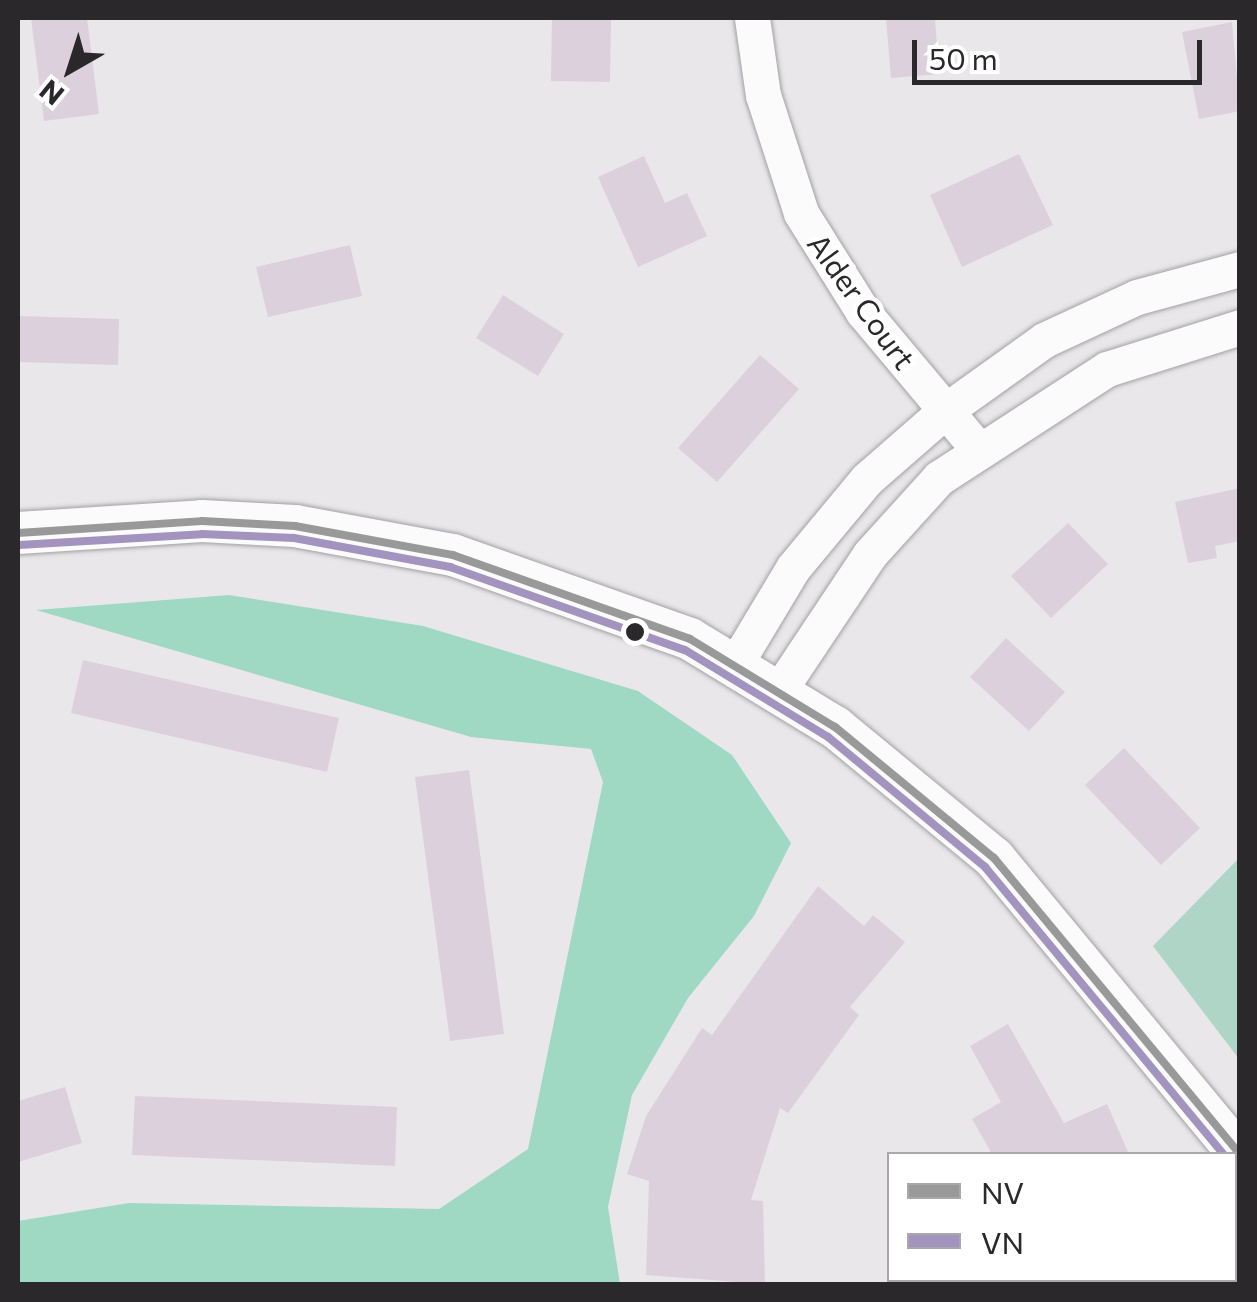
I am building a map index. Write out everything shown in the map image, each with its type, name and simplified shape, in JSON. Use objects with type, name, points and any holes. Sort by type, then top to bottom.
[{"type":"street","name":"Alder Court","points":[[752,18],[763,95],[801,213],[864,312],[978,450]]},
{"type":"street","points":[[736,664],[793,568],[867,478],[945,410],[1044,340],[1137,297],[1240,269]]},
{"type":"street","points":[[780,689],[870,554],[939,478],[1107,369],[1240,327]]},
{"type":"street","points":[[18,533],[202,521],[295,526],[453,555],[549,583],[736,664],[780,689],[994,858],[1237,1152]]},
{"type":"green space","points":[[229,595],[423,626],[638,691],[732,755],[791,843],[754,916],[688,998],[632,1095],[608,1207],[620,1284],[18,1284],[18,1221],[129,1203],[439,1209],[528,1149],[603,782],[591,749],[471,737],[36,610]]},
{"type":"green space","points":[[1239,858],[1239,1059],[1153,946]]},
{"type":"building","points":[[31,18],[87,18],[99,114],[44,121]]},
{"type":"building","points":[[552,18],[611,18],[610,82],[551,81]]},
{"type":"building","points":[[886,18],[935,18],[939,74],[891,78]]},
{"type":"building","points":[[1232,22],[1240,111],[1199,119],[1182,32]]},
{"type":"building","points":[[1019,154],[1053,225],[962,267],[930,195]]},
{"type":"building","points":[[644,156],[665,203],[687,193],[707,236],[638,267],[598,177]]},
{"type":"building","points":[[350,245],[362,296],[268,317],[256,267]]},
{"type":"building","points":[[503,295],[564,334],[538,376],[476,338]]},
{"type":"building","points":[[18,316],[119,319],[118,365],[18,362]]},
{"type":"building","points":[[760,355],[799,389],[717,482],[678,448]]},
{"type":"building","points":[[1240,488],[1240,541],[1215,546],[1217,558],[1188,563],[1175,502]]},
{"type":"building","points":[[1068,523],[1108,564],[1051,618],[1011,576]]},
{"type":"building","points":[[1006,638],[1065,692],[1029,731],[970,677]]},
{"type":"building","points":[[83,660],[339,718],[327,772],[71,713]]},
{"type":"building","points":[[1124,748],[1200,828],[1161,865],[1085,785]]},
{"type":"building","points":[[469,770],[504,1034],[450,1041],[415,777]]},
{"type":"building","points":[[818,886],[864,926],[873,915],[905,942],[850,1007],[859,1015],[788,1113],[780,1108],[751,1200],[763,1201],[765,1284],[646,1275],[649,1181],[627,1174],[646,1116],[702,1028],[712,1035]]},
{"type":"building","points":[[1008,1024],[1064,1123],[1107,1104],[1128,1152],[991,1152],[972,1119],[1001,1102],[970,1046]]},
{"type":"building","points":[[65,1087],[82,1143],[18,1162],[18,1101]]},
{"type":"building","points":[[135,1096],[397,1107],[395,1166],[132,1155]]},
{"type":"transit line","name":"NV","points":[[18,533],[202,521],[295,526],[453,555],[690,639],[835,727],[994,858],[1240,1154]]},
{"type":"transit line","name":"VN","points":[[19,545],[202,534],[294,538],[450,567],[685,650],[828,737],[985,867],[1221,1152]]}]
